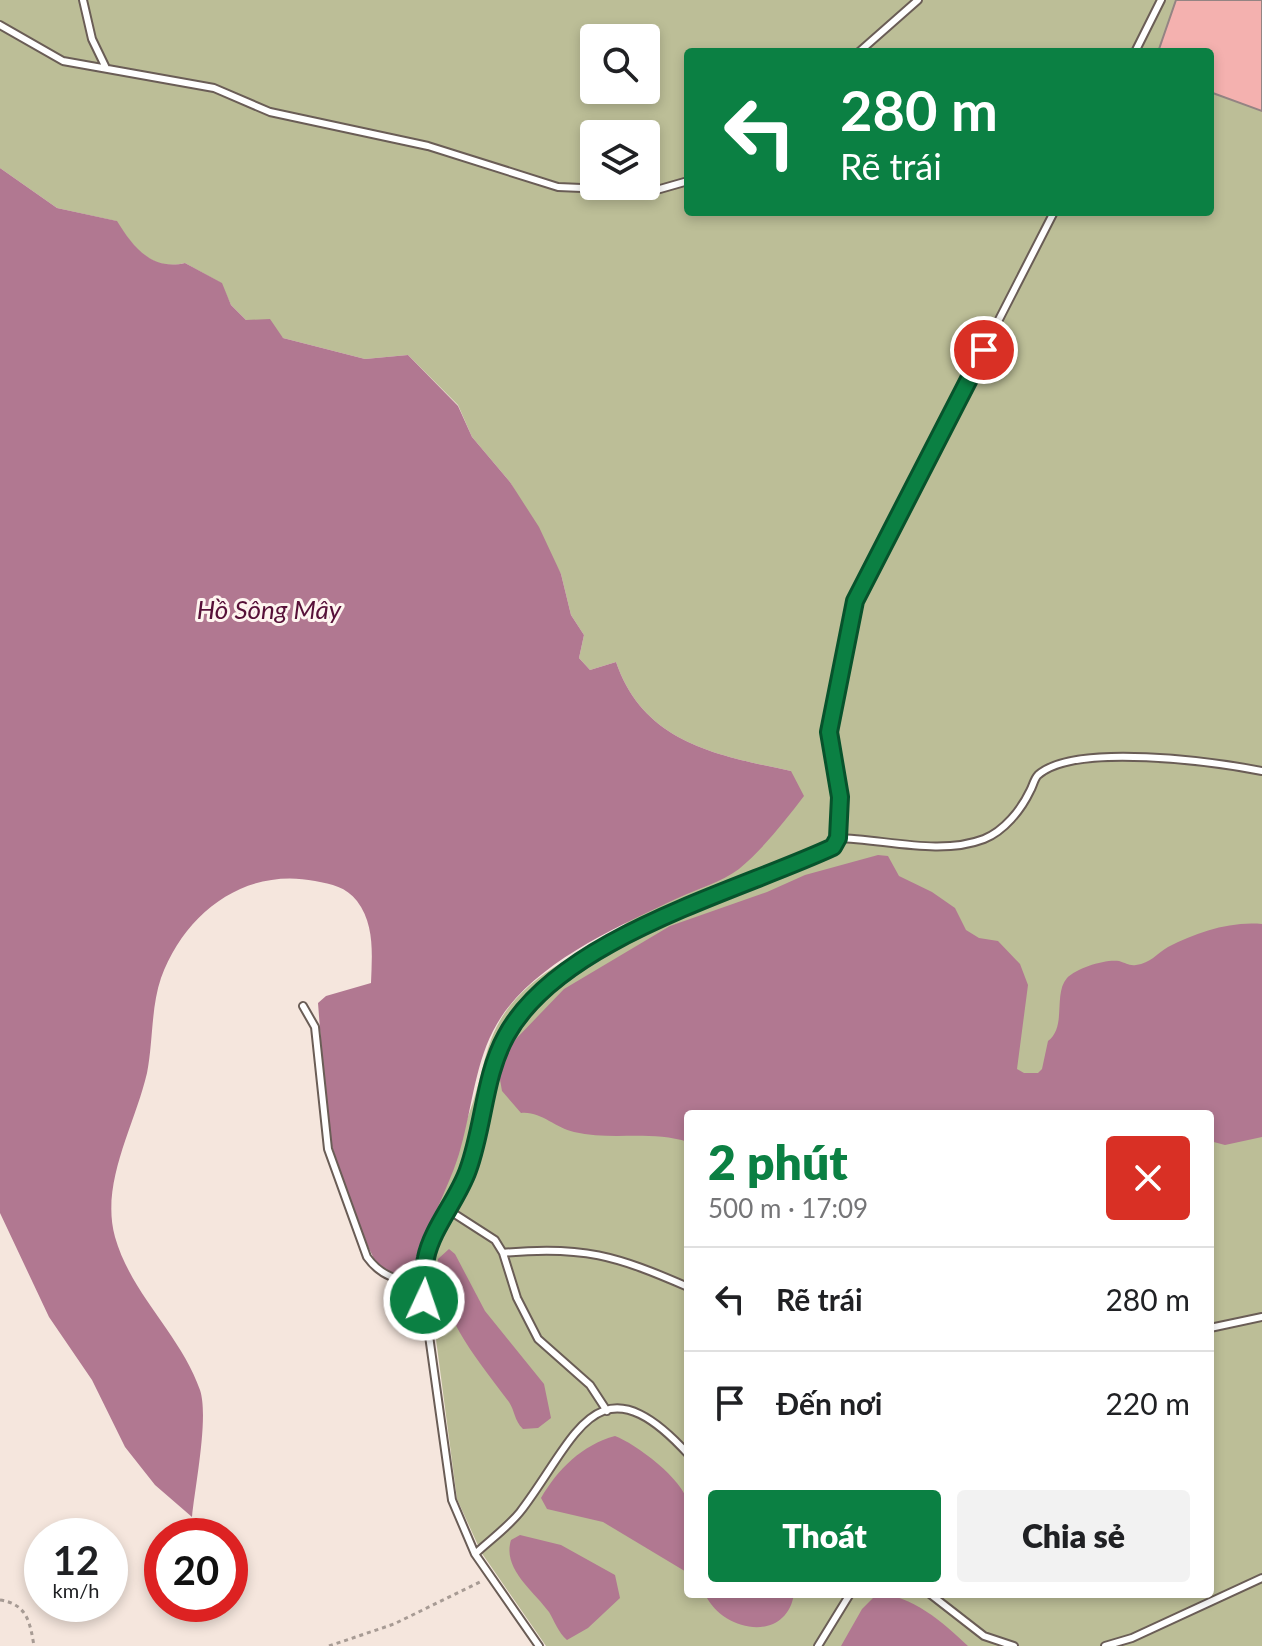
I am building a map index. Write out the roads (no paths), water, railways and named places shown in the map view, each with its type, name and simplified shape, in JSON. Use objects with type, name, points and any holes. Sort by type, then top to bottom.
[{"type":"lane","points":[[83,0],[92,39],[106,68]]},
{"type":"lane","points":[[864,48],[918,0]]},
{"type":"lane","points":[[1137,48],[1161,0]]},
{"type":"lane","points":[[0,25],[63,61],[214,88],[270,112],[440,149],[558,187],[653,191],[684,182]]},
{"type":"lane","points":[[539,1646],[475,1554],[448,1483],[424,1285],[426,1255],[450,1211],[479,1134],[493,1063],[523,1011],[551,984],[596,952],[688,907],[833,847],[838,838],[840,797],[829,732],[855,601],[1052,216]]},
{"type":"lane","points":[[838,838],[937,846],[963,845],[987,838],[1012,819],[1037,776],[1053,767],[1080,760],[1118,757],[1206,761],[1262,771]]},
{"type":"lane","points":[[303,1006],[315,1027],[328,1149],[367,1257],[388,1277],[424,1285]]},
{"type":"lane","points":[[450,1211],[495,1240],[503,1253],[509,1281],[538,1339],[590,1385],[607,1411]]},
{"type":"lane","points":[[503,1253],[552,1250],[613,1256],[684,1285]]},
{"type":"lane","points":[[1214,1327],[1262,1317]]},
{"type":"lane","points":[[475,1554],[519,1513],[574,1434],[588,1420],[626,1407],[647,1416],[684,1450]]},
{"type":"lane","points":[[1105,1646],[1132,1638],[1262,1578]]},
{"type":"lane","points":[[818,1646],[848,1598]]},
{"type":"lane","points":[[935,1598],[984,1636],[1014,1646]]},
{"type":"water","name":"Hồ Sông Mây","points":[[0,168],[57,208],[117,221],[137,248],[153,260],[173,265],[185,263],[222,283],[231,305],[246,320],[270,319],[283,338],[365,359],[408,355],[458,406],[472,437],[510,482],[539,527],[561,574],[571,615],[584,635],[579,658],[590,670],[616,662],[628,689],[645,711],[664,728],[710,751],[791,771],[804,796],[765,844],[739,869],[574,951],[527,987],[508,1008],[493,1031],[481,1060],[459,1154],[423,1247],[418,1281],[390,1274],[378,1267],[358,1226],[328,1134],[318,1003],[326,996],[371,983],[370,930],[357,901],[343,889],[327,883],[290,878],[265,881],[242,888],[221,900],[185,933],[172,954],[158,989],[147,1073],[115,1175],[112,1217],[122,1258],[181,1351],[200,1390],[202,1434],[192,1517],[155,1485],[125,1447],[92,1380],[49,1317],[0,1213]]},
{"type":"water","points":[[878,855],[888,856],[899,876],[932,892],[955,908],[966,930],[979,938],[998,941],[1020,964],[1028,985],[1017,1069],[1024,1073],[1038,1073],[1042,1069],[1048,1041],[1057,1028],[1063,985],[1072,974],[1106,961],[1141,964],[1168,947],[1201,933],[1237,924],[1262,924],[1262,1137],[1225,1145],[1214,1142],[1214,1110],[684,1110],[684,1141],[602,1136],[574,1132],[542,1117],[521,1113],[502,1091],[499,1074],[513,1042],[564,989],[670,926],[767,892],[805,875]]},
{"type":"water","points":[[449,1249],[455,1254],[485,1311],[544,1384],[551,1418],[538,1428],[523,1429],[520,1426],[509,1402],[472,1352],[452,1318],[440,1280],[438,1259]]},
{"type":"water","points":[[615,1436],[635,1446],[668,1473],[684,1494],[684,1571],[603,1522],[547,1509],[541,1498],[555,1477],[582,1452]]},
{"type":"water","points":[[520,1535],[561,1545],[615,1575],[620,1598],[588,1628],[567,1640],[515,1570],[509,1551],[511,1540]]},
{"type":"water","points":[[707,1598],[793,1598],[789,1610],[767,1626],[739,1624],[713,1607]]},
{"type":"water","points":[[873,1598],[902,1599],[938,1619],[968,1646],[841,1646],[862,1609]]}]
